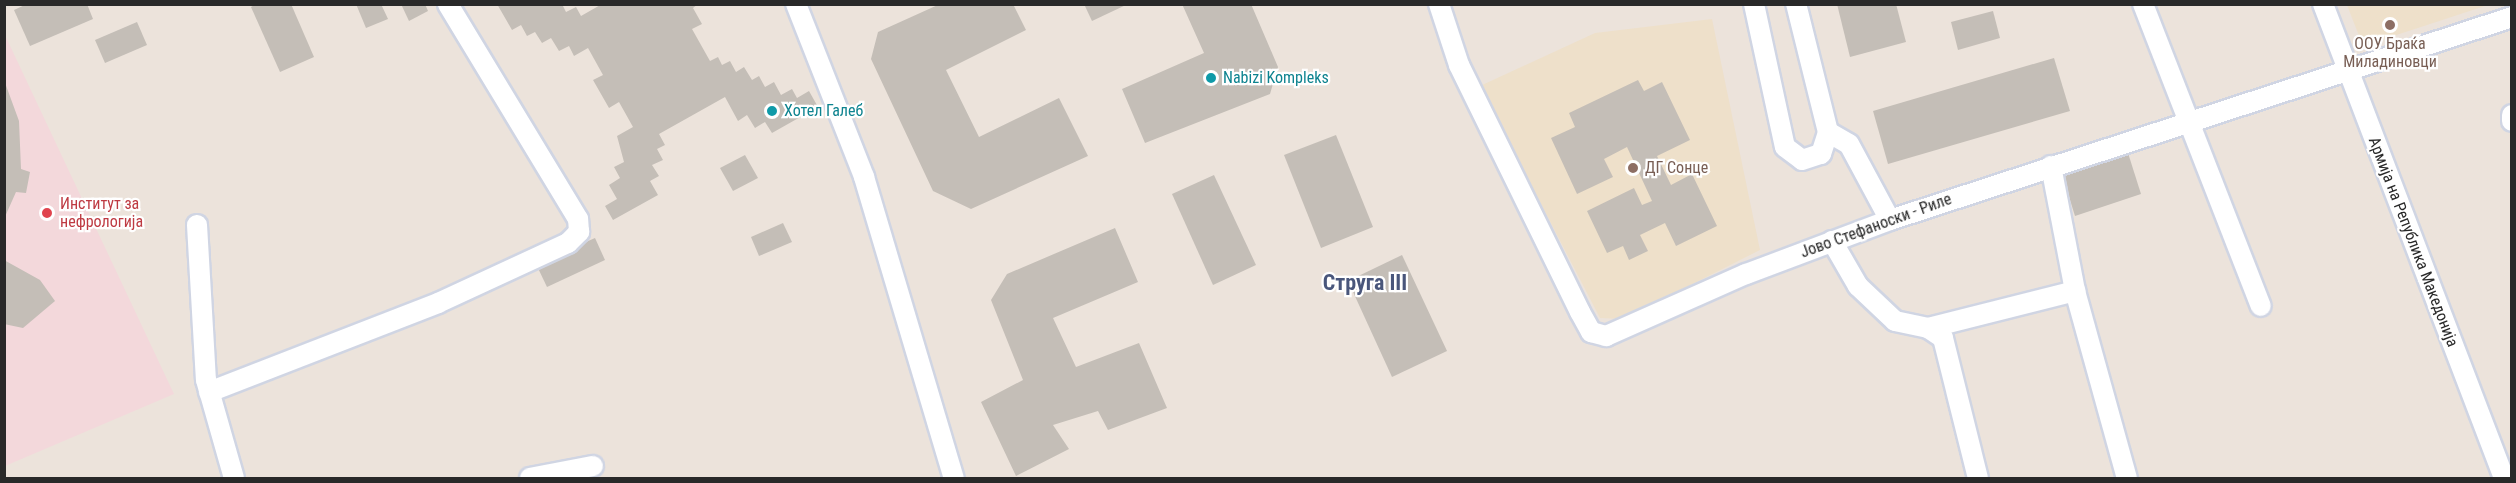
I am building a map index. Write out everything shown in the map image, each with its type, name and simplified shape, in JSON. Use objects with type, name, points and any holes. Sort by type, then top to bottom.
[{"type":"street","points":[[209,392],[438,303],[568,243],[579,232],[578,219],[448,4]]},
{"type":"street","points":[[796,4],[864,177],[954,478]]},
{"type":"street","name":"Јово Стефаноски - Риле","points":[[1439,4],[1460,65],[1591,332],[1606,336],[1628,330],[1832,241],[1890,220],[2190,122],[2346,68],[2511,16]]},
{"type":"street","points":[[1754,4],[1785,147],[1802,160],[1821,154],[1828,132],[1796,4]]},
{"type":"street","points":[[2143,4],[2261,306]]},
{"type":"street","name":"Армија на Република Македонија","points":[[2323,4],[2346,68],[2505,467]]},
{"type":"street","points":[[2511,115],[2511,121]]},
{"type":"street","points":[[1828,132],[1849,144],[1890,220]]},
{"type":"street","points":[[2051,166],[2075,291],[2127,478]]},
{"type":"street","points":[[197,225],[209,392],[234,478]]},
{"type":"street","points":[[1832,241],[1858,286],[1895,321],[1928,328],[1943,338],[1978,478]]},
{"type":"street","points":[[1928,328],[2075,291]]},
{"type":"street","points":[[530,478],[593,466]]},
{"type":"shaded area","name":"ООУ Браќа Миладиновци","points":[[2347,4],[2488,5],[2363,46]]},
{"type":"shaded area","name":"ДГ Сонце","points":[[1712,19],[1760,250],[1623,319],[1600,318],[1480,86],[1595,33]]},
{"type":"shaded area","name":"Институт за нефрологија","points":[[4,33],[174,394],[5,466],[4,466]]},
{"type":"building","points":[[27,4],[87,4],[93,19],[30,46],[14,10]]},
{"type":"building","points":[[256,4],[291,4],[314,57],[280,72],[251,7]]},
{"type":"building","points":[[356,4],[381,4],[388,19],[366,28]]},
{"type":"building","points":[[401,4],[425,4],[428,11],[409,21]]},
{"type":"building","name":"Хотел Галеб","points":[[497,4],[562,4],[566,12],[576,7],[581,16],[602,4],[698,4],[693,8],[702,24],[692,29],[710,61],[718,57],[722,65],[730,61],[736,72],[744,67],[752,80],[759,76],[765,87],[774,82],[781,95],[792,89],[797,98],[809,91],[818,107],[772,133],[765,122],[755,128],[747,115],[738,121],[725,97],[659,134],[665,145],[657,149],[663,160],[652,165],[659,176],[650,181],[658,195],[613,220],[605,206],[617,199],[609,185],[620,178],[614,167],[624,162],[617,136],[633,127],[619,102],[609,108],[593,80],[603,75],[588,48],[574,56],[569,46],[559,51],[551,38],[542,43],[535,32],[527,36],[521,25],[512,30]]},
{"type":"building","points":[[940,4],[1013,4],[1026,30],[946,70],[979,137],[1059,98],[1088,156],[971,209],[933,191],[871,59],[878,32]]},
{"type":"building","points":[[1084,4],[1128,4],[1092,21]]},
{"type":"building","name":"Nabizi Kompleks","points":[[1182,4],[1251,4],[1278,67],[1270,94],[1145,143],[1122,89],[1204,53]]},
{"type":"building","points":[[1837,4],[1896,4],[1906,42],[1850,57]]},
{"type":"building","points":[[1993,11],[2000,38],[1958,50],[1951,22]]},
{"type":"building","points":[[137,22],[147,45],[105,63],[95,40]]},
{"type":"building","points":[[2054,58],[2070,111],[1888,164],[1873,111]]},
{"type":"building","points":[[4,80],[19,121],[21,169],[30,172],[26,193],[16,192],[4,219]]},
{"type":"building","points":[[1638,80],[1644,91],[1662,82],[1690,140],[1657,156],[1671,185],[1692,174],[1717,226],[1676,246],[1665,223],[1640,235],[1648,251],[1629,260],[1623,246],[1607,253],[1587,211],[1634,188],[1642,205],[1652,201],[1627,147],[1604,159],[1613,177],[1577,194],[1551,138],[1575,127],[1569,113]]},
{"type":"building","points":[[1336,135],[1373,227],[1321,248],[1284,155]]},
{"type":"building","points":[[2128,153],[2141,194],[2075,216],[2062,174]]},
{"type":"building","points":[[745,155],[758,178],[733,191],[720,168]]},
{"type":"building","points":[[1214,175],[1256,265],[1213,285],[1172,194]]},
{"type":"building","points":[[783,223],[792,242],[759,256],[751,237]]},
{"type":"building","points":[[1115,228],[1138,282],[1053,318],[1076,367],[1139,343],[1167,408],[1108,430],[1098,411],[1053,425],[1069,449],[1016,476],[981,402],[1023,380],[991,300],[1007,274]]},
{"type":"building","points":[[595,238],[605,260],[547,287],[536,264]]},
{"type":"building","points":[[1402,255],[1447,351],[1392,377],[1348,281]]},
{"type":"building","points":[[4,260],[40,280],[55,301],[23,328],[4,324]]},
{"type":"place","name":"ООУ Браќа Миладиновци","points":[[2390,25]]},
{"type":"place","name":"Nabizi Kompleks","points":[[1211,78]]},
{"type":"place","name":"Хотел Галеб","points":[[772,111]]},
{"type":"place","name":"ДГ Сонце","points":[[1633,168]]},
{"type":"place","name":"Институт за нефрологија","points":[[47,213]]},
{"type":"district","name":"Струга III","points":[[1365,283]]}]
